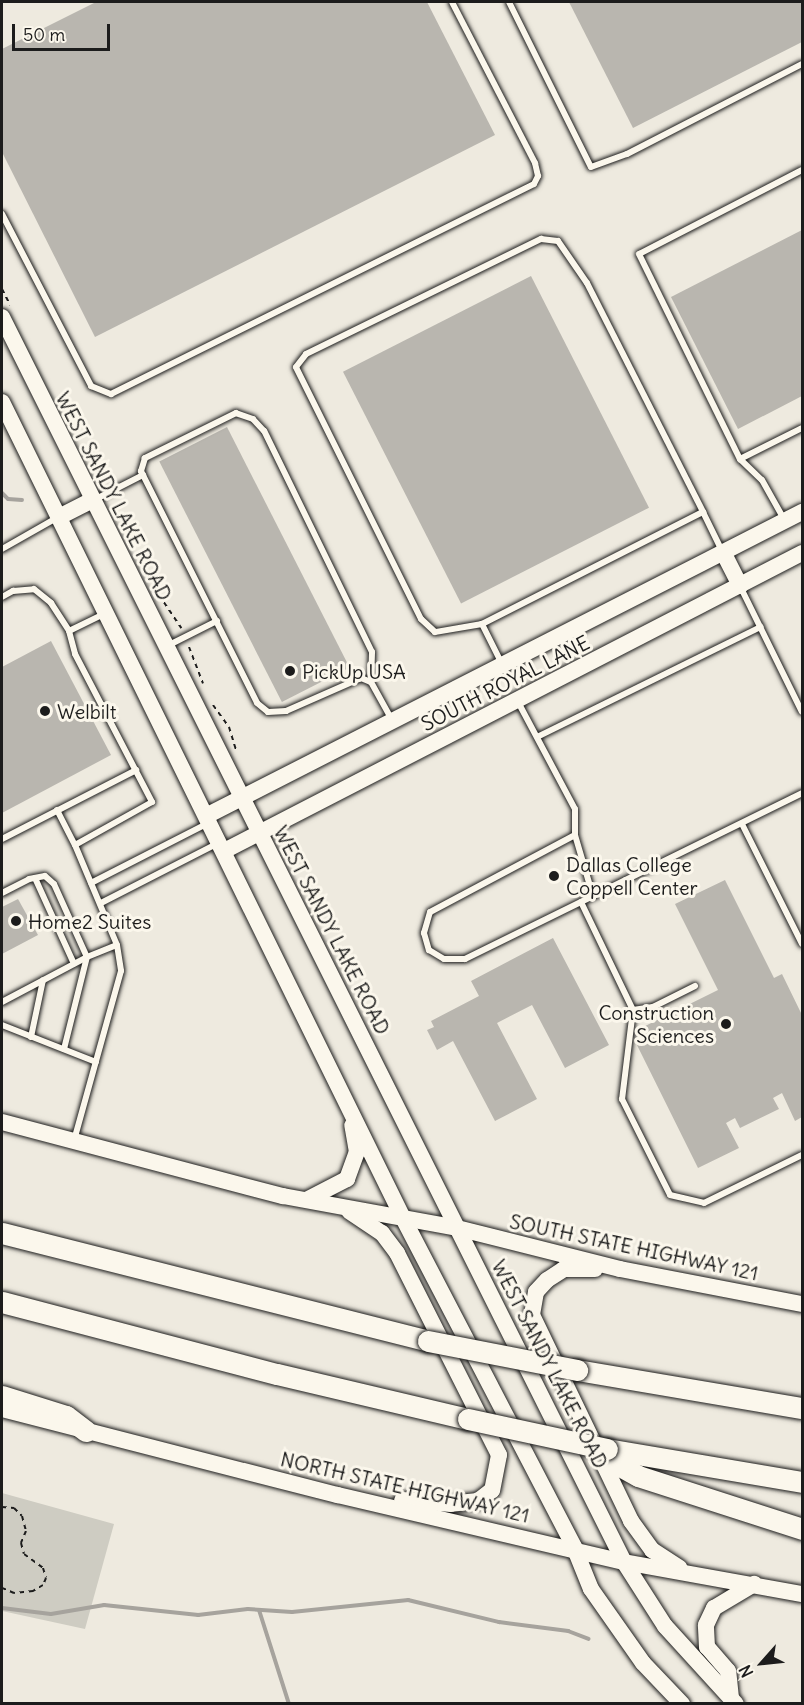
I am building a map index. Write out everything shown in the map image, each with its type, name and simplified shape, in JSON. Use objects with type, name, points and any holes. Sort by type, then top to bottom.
[{"type":"highway","points":[[2,1233],[274,1305],[428,1341],[578,1371],[802,1408]]},
{"type":"highway","points":[[2,1302],[277,1374],[468,1419],[607,1449],[802,1482]]},
{"type":"highway","points":[[2,1396],[66,1416],[86,1431]]},
{"type":"highway","points":[[607,1449],[622,1467],[638,1476],[802,1529]]},
{"type":"main road","name":"WEST SANDY LAKE ROAD","points":[[2,317],[624,1562],[664,1626],[733,1701]]},
{"type":"main road","points":[[2,402],[223,846],[403,1218],[574,1547],[591,1589],[643,1663],[682,1704]]},
{"type":"main road","points":[[59,517],[93,500]]},
{"type":"main road","name":"SOUTH ROYAL LANE","points":[[209,818],[242,797],[802,512]]},
{"type":"main road","points":[[723,552],[740,586]]},
{"type":"main road","name":"SOUTH ROYAL LANE","points":[[223,846],[260,833],[802,553]]},
{"type":"main road","points":[[306,1200],[329,1191],[347,1179],[354,1166],[357,1152],[349,1107]]},
{"type":"main road","points":[[2,1122],[306,1200],[458,1228]]},
{"type":"main road","points":[[338,1495],[451,1504],[478,1500],[492,1490],[500,1455],[397,1253],[382,1233],[341,1206]]},
{"type":"main road","name":"SOUTH STATE HIGHWAY 121","points":[[458,1228],[620,1269],[802,1304]]},
{"type":"main road","points":[[620,1269],[564,1269],[536,1292],[532,1315],[631,1521],[652,1550],[686,1572]]},
{"type":"main road","name":"NORTH STATE HIGHWAY 121","points":[[2,1409],[338,1495],[574,1547],[624,1562],[802,1594]]},
{"type":"main road","points":[[733,1701],[728,1671],[707,1647],[706,1625],[714,1608],[754,1584]]},
{"type":"lane","points":[[2,214],[91,387],[111,394],[534,184],[538,177],[535,163],[452,2]]},
{"type":"lane","points":[[508,2],[591,167],[627,153],[802,64]]},
{"type":"lane","points":[[785,521],[762,480],[740,459],[639,254],[802,170]]},
{"type":"lane","points":[[703,512],[482,624],[435,632],[421,619],[296,367],[306,354],[540,239],[558,242],[586,283],[703,512],[723,552]]},
{"type":"lane","points":[[371,682],[361,678],[350,681],[286,711],[268,712],[257,703],[143,475],[145,458],[236,412],[254,419],[264,431],[372,652],[371,682],[392,720]]},
{"type":"lane","points":[[740,459],[802,428]]},
{"type":"lane","points":[[93,500],[143,475]]},
{"type":"lane","points":[[2,549],[59,517]]},
{"type":"lane","points":[[740,586],[802,712]]},
{"type":"lane","points":[[2,597],[13,591],[34,589],[51,603],[69,631],[75,654],[152,802],[75,845]]},
{"type":"lane","points":[[69,631],[107,612]]},
{"type":"lane","points":[[166,646],[217,621]]},
{"type":"lane","points":[[482,624],[502,664]]},
{"type":"lane","points":[[539,736],[761,627]]},
{"type":"lane","points":[[517,700],[539,736],[575,810],[575,835],[593,896]]},
{"type":"lane","points":[[2,839],[136,770]]},
{"type":"lane","points":[[575,835],[430,912],[424,924],[425,942],[444,959],[465,959],[802,793]]},
{"type":"lane","points":[[57,810],[101,903],[117,945],[121,971],[74,1141]]},
{"type":"lane","points":[[91,883],[209,818]]},
{"type":"lane","points":[[742,824],[802,944]]},
{"type":"lane","points":[[101,903],[223,846]]},
{"type":"lane","points":[[2,893],[35,878],[45,876],[54,884],[87,957],[64,1049]]},
{"type":"lane","points":[[35,878],[74,964]]},
{"type":"lane","points":[[581,902],[633,1010],[622,1099],[670,1195],[704,1203],[802,1155]]},
{"type":"lane","points":[[2,1002],[87,957],[117,945]]},
{"type":"lane","points":[[31,1037],[43,980]]},
{"type":"lane","points":[[633,1010],[653,1007],[695,986]]},
{"type":"lane","points":[[2,1025],[96,1062]]},
{"type":"path","points":[[2,1507],[14,1508],[22,1516],[26,1531],[21,1543],[24,1554],[43,1568],[46,1578],[43,1586],[33,1591],[14,1593],[2,1588]]},
{"type":"shaded area","points":[[2,1493],[114,1524],[85,1629],[2,1611]]},
{"type":"building","points":[[96,2],[427,2],[495,135],[95,337],[2,152],[2,49]]},
{"type":"building","points":[[569,2],[802,2],[802,42],[633,128]]},
{"type":"building","points":[[802,230],[802,396],[738,429],[671,297]]},
{"type":"building","points":[[531,276],[649,508],[461,603],[343,372]]},
{"type":"building","points":[[227,427],[350,668],[282,702],[159,462]]},
{"type":"building","name":"Welbilt","points":[[51,641],[111,755],[2,813],[2,667]]},
{"type":"building","name":"Construction Sciences","points":[[725,880],[774,978],[782,974],[802,1015],[802,1117],[795,1121],[782,1093],[773,1098],[779,1109],[740,1128],[735,1118],[726,1123],[739,1148],[698,1168],[631,1033],[718,990],[675,904]]},
{"type":"building","name":"Home2 Suites","points":[[18,899],[38,935],[2,954],[2,907]]},
{"type":"building","points":[[553,938],[609,1045],[565,1068],[532,1005],[497,1023],[537,1099],[495,1121],[453,1041],[437,1050],[427,1030],[434,1027],[431,1021],[479,996],[471,981]]},
{"type":"waterway","points":[[2,493],[8,499],[22,500]]},
{"type":"waterway","points":[[2,1608],[51,1614],[104,1605],[198,1615],[248,1609],[292,1612],[408,1600],[499,1622],[568,1631],[589,1639]]},
{"type":"waterway","points":[[259,1610],[289,1704]]},
{"type":"place","name":"PickUp USA","points":[[290,671]]},
{"type":"place","name":"Welbilt","points":[[45,711]]},
{"type":"place","name":"Dallas College Coppell Center","points":[[554,876]]},
{"type":"place","name":"Home2 Suites","points":[[16,921]]},
{"type":"place","name":"Construction Sciences","points":[[726,1024]]}]
